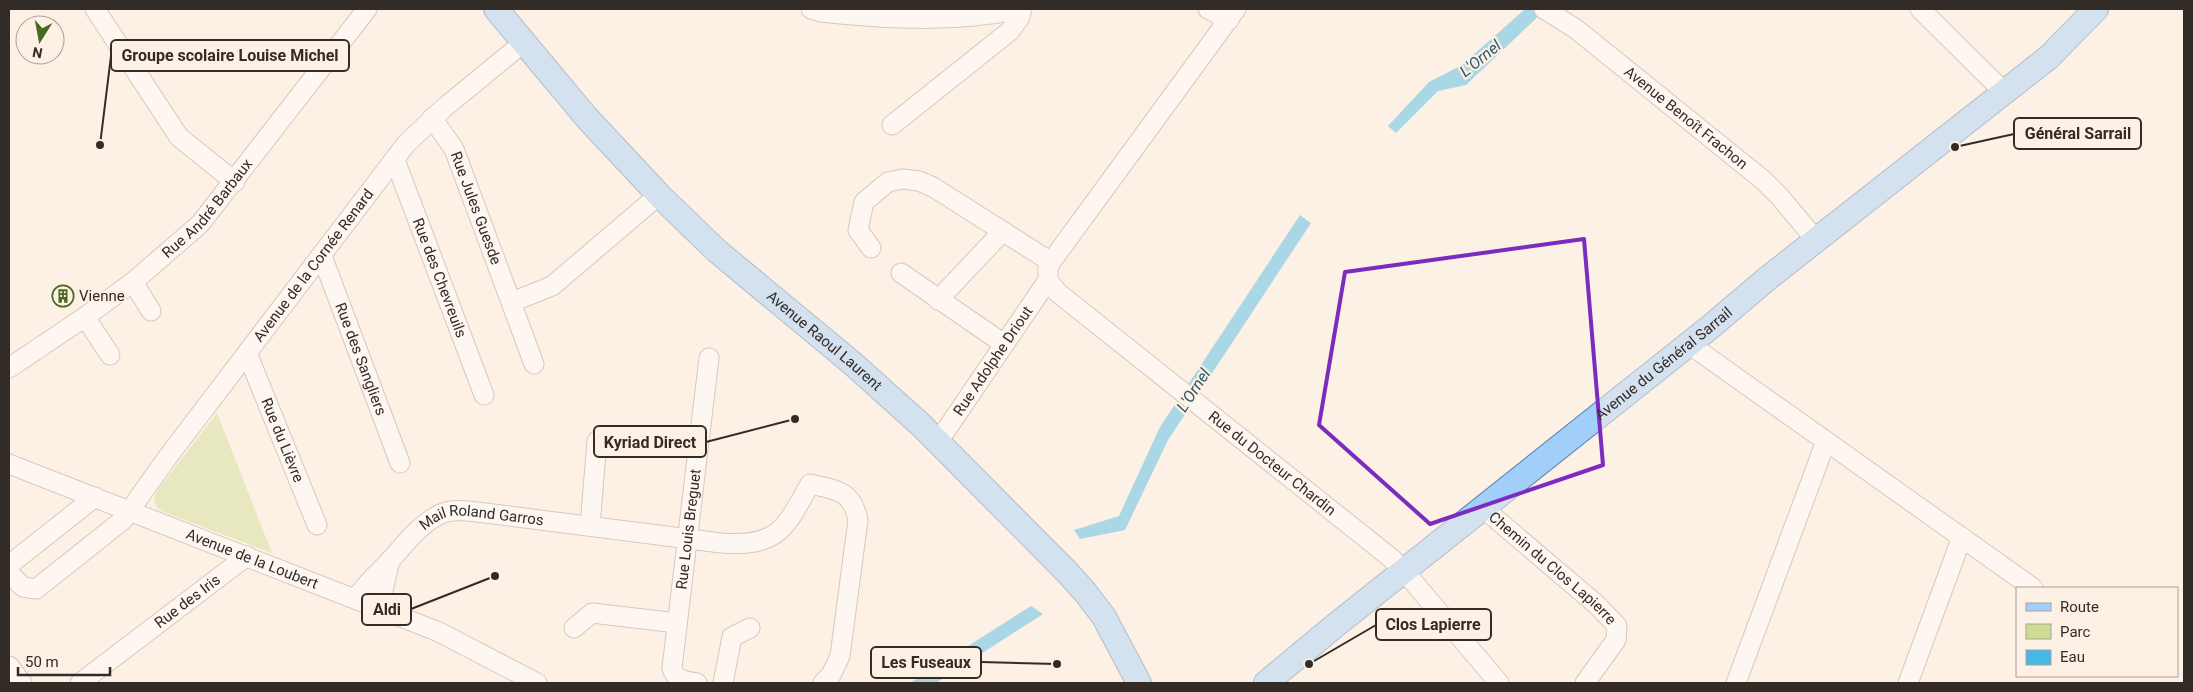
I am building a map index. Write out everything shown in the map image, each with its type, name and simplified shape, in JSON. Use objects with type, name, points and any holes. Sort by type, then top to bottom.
[{"type":"main road","name":"Avenue Raoul Laurent","points":[[496,9],[522,43],[587,118],[659,195],[717,251],[852,363],[938,442],[1086,592],[1104,617],[1139,683]]},
{"type":"main road","points":[[2062,45],[2071,9]]},
{"type":"main road","name":"Avenue du Général Sarrail","points":[[1266,683],[1816,240],[2005,92],[2062,45],[2096,9]]},
{"type":"street","points":[[95,9],[179,137],[235,182]]},
{"type":"street","name":"Rue André Barbaux","points":[[9,368],[133,282],[200,224],[235,182],[367,9]]},
{"type":"street","points":[[810,9],[821,12],[883,18],[958,17],[1021,9],[1020,17],[1010,31],[892,125]]},
{"type":"street","points":[[1208,9],[1233,14]]},
{"type":"street","points":[[1920,9],[2005,92]]},
{"type":"street","name":"Avenue Benoît Frachon","points":[[1550,12],[1576,29],[1763,180],[1780,196],[1816,240]]},
{"type":"street","name":"Rue Adolphe Driout","points":[[938,442],[1004,344],[1049,271],[1099,196],[1233,14]]},
{"type":"street","name":"Avenue de la Cornée Renard","points":[[9,572],[23,588],[36,589],[114,528],[130,511],[406,144],[432,118],[522,43]]},
{"type":"street","name":"Rue Jules Guesde","points":[[432,118],[454,149],[534,364]]},
{"type":"street","name":"Rue des Chevreuils","points":[[395,160],[484,396]]},
{"type":"street","name":"Rue du Docteur Chardin","points":[[871,248],[858,230],[864,202],[888,182],[903,179],[919,181],[933,187],[1003,231],[1049,271],[1057,292],[1391,558],[1404,571]]},
{"type":"street","points":[[512,302],[552,286],[659,195]]},
{"type":"street","points":[[938,300],[1003,231]]},
{"type":"street","name":"Rue des Sangliers","points":[[322,256],[400,463]]},
{"type":"street","points":[[901,273],[1004,344]]},
{"type":"street","points":[[133,282],[151,311]]},
{"type":"street","points":[[85,317],[110,355]]},
{"type":"street","points":[[1689,344],[2033,587]]},
{"type":"street","name":"Rue du Lièvre","points":[[247,353],[317,525]]},
{"type":"street","name":"Rue Louis Breguet","points":[[697,683],[684,681],[674,675],[672,668],[689,539],[709,358]]},
{"type":"street","points":[[590,526],[597,440]]},
{"type":"street","points":[[1736,683],[1826,441]]},
{"type":"street","name":"Avenue de la Loubert","points":[[9,464],[439,632],[537,683]]},
{"type":"street","name":"Mail Roland Garros","points":[[356,599],[363,588],[410,538],[434,517],[449,511],[478,512],[739,544],[751,543],[773,536],[783,529],[792,517],[810,484],[837,490],[848,497],[853,503],[858,520],[840,656],[831,675],[823,683]]},
{"type":"street","points":[[9,565],[95,497]]},
{"type":"street","name":"Chemin du Clos Lapierre","points":[[1483,508],[1597,605],[1616,626],[1616,640],[1585,683]]},
{"type":"street","points":[[1908,683],[1962,537]]},
{"type":"street","name":"Rue des Iris","points":[[80,683],[247,556]]},
{"type":"street","name":"Mail Roland Garros","points":[[378,608],[390,560]]},
{"type":"street","points":[[1404,571],[1499,683]]},
{"type":"street","points":[[574,628],[592,613],[677,623]]},
{"type":"street","points":[[723,683],[732,637],[750,628]]},
{"type":"street","name":"Avenue de la Loubert","points":[[494,660],[525,683]]},
{"type":"street","points":[[9,666],[22,683]]},
{"type":"highlighted area","points":[[1584,239],[1603,465],[1430,524],[1319,425],[1345,272]]},
{"type":"green space","points":[[217,413],[272,553],[161,511],[155,504],[154,500],[157,491]]},
{"type":"water","name":"L'Ornel","points":[[1525,9],[1546,9],[1466,85],[1438,91],[1396,133],[1388,126],[1429,82],[1462,65]]},
{"type":"water","name":"L'Ornel","points":[[1300,215],[1311,223],[1168,440],[1125,530],[1080,539],[1074,530],[1119,516],[1160,427]]},
{"type":"water","points":[[1031,606],[1043,614],[936,683],[910,683]]},
{"type":"place","name":"Groupe scolaire Louise Michel","points":[[100,145]]},
{"type":"place","name":"Général Sarrail","points":[[1955,147]]},
{"type":"place","name":"Vienne","points":[[63,296]]},
{"type":"place","name":"Kyriad Direct","points":[[795,419]]},
{"type":"place","name":"Aldi","points":[[495,576]]},
{"type":"place","name":"Les Fuseaux","points":[[1057,664]]},
{"type":"place","name":"Clos Lapierre","points":[[1309,664]]}]
